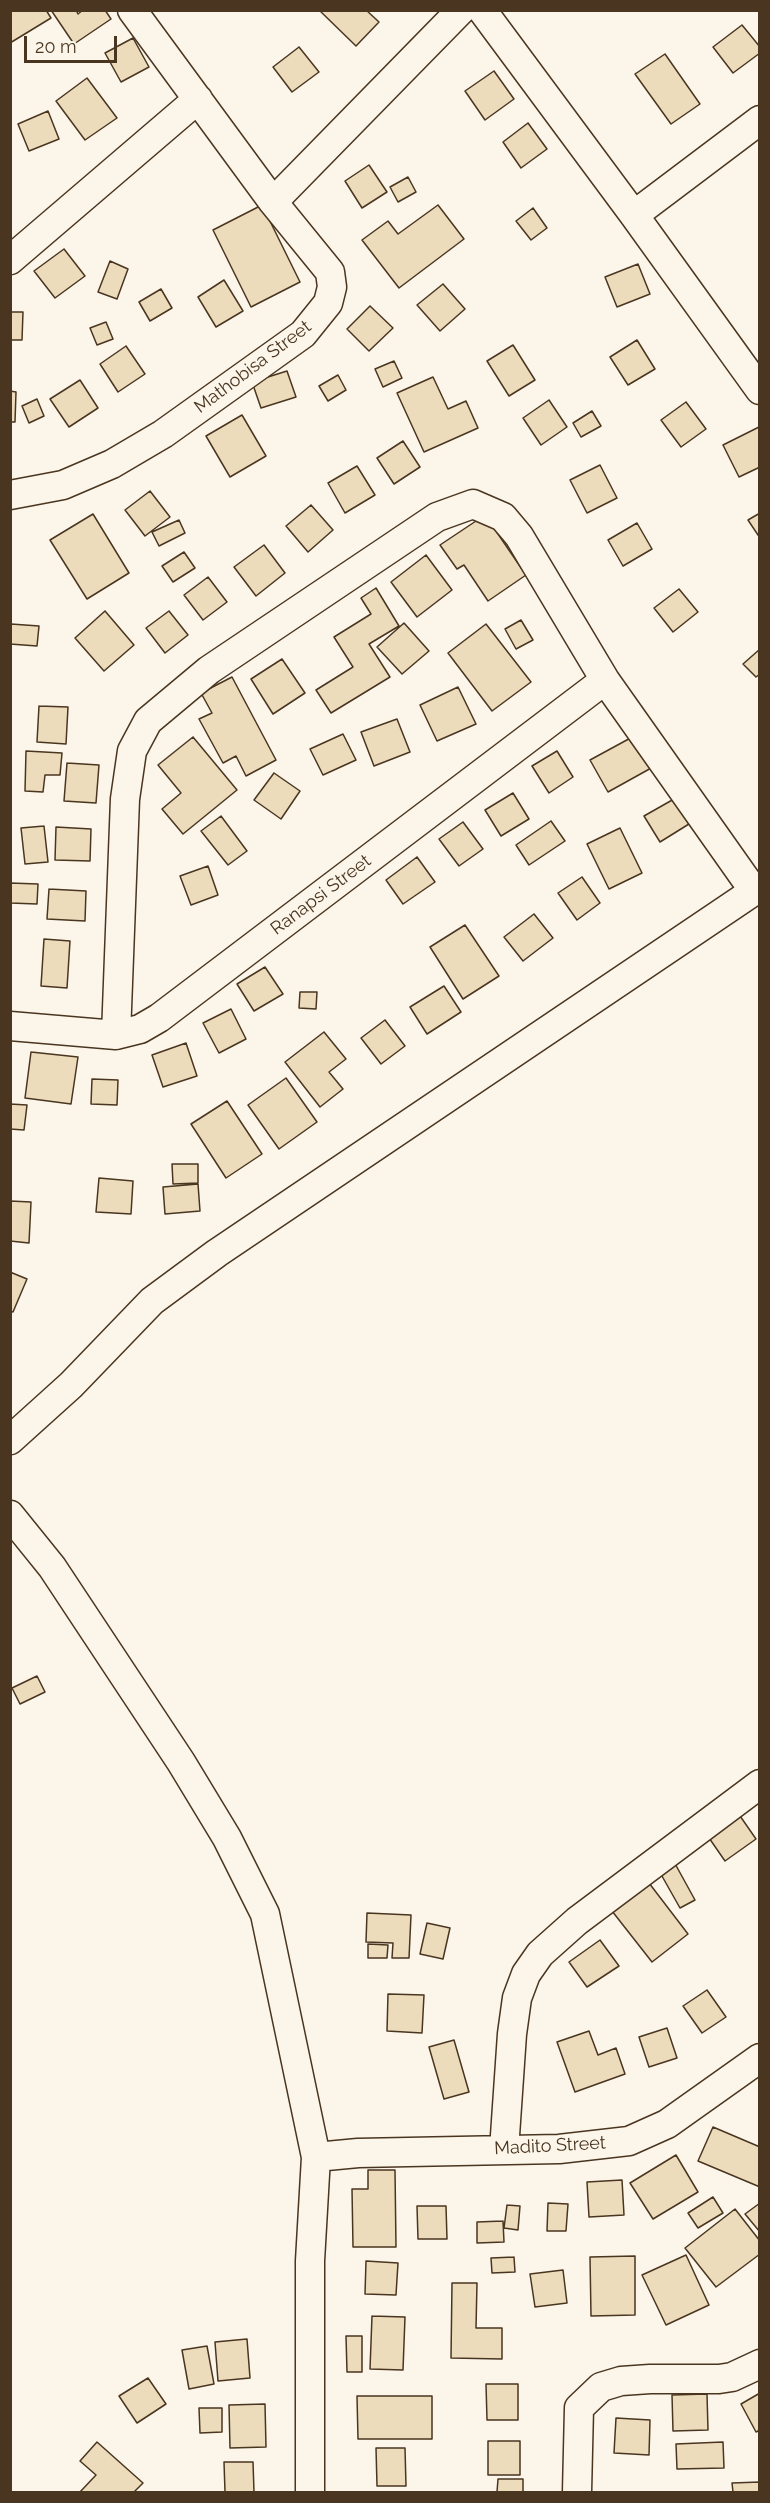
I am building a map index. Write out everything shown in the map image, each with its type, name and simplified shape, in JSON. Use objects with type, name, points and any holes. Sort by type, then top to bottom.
[{"type":"street","name":"Mathobisa Street","points":[[10,495],[63,485],[112,464],[163,434],[303,334],[328,303],[332,287],[330,272],[273,202],[132,10]]},
{"type":"street","points":[[273,202],[461,10]]},
{"type":"street","points":[[482,10],[634,215],[759,390]]},
{"type":"street","points":[[10,260],[198,99]]},
{"type":"street","points":[[634,215],[759,120]]},
{"type":"street","points":[[10,1440],[70,1385],[152,1301],[218,1252],[757,889],[605,680],[519,536],[503,517],[473,504],[437,517],[209,670],[148,721],[132,751],[125,799],[116,1035]]},
{"type":"street","name":"Ranapsi Street","points":[[10,1026],[116,1035],[140,1029],[159,1018],[605,680]]},
{"type":"street","points":[[10,1515],[52,1567],[151,1714],[227,1838],[265,1914],[316,2157],[310,2261],[310,2493]]},
{"type":"street","points":[[504,2150],[512,2034],[517,1998],[526,1974],[540,1954],[577,1921],[759,1784]]},
{"type":"street","name":"Madito Street","points":[[316,2157],[358,2153],[559,2149],[629,2141],[667,2124],[759,2058]]},
{"type":"street","points":[[577,2493],[579,2408],[601,2387],[621,2381],[650,2379],[719,2379],[759,2364]]},
{"type":"building","points":[[10,10],[46,10],[51,18],[10,43]]},
{"type":"building","points":[[51,10],[76,10],[78,14],[83,10],[105,10],[111,19],[74,44]]},
{"type":"building","points":[[319,10],[366,10],[379,22],[356,46]]},
{"type":"building","points":[[742,25],[760,47],[760,53],[733,73],[713,47]]},
{"type":"building","points":[[133,38],[149,67],[121,82],[105,53]]},
{"type":"building","points":[[299,47],[319,72],[292,92],[273,67]]},
{"type":"building","points":[[665,54],[700,104],[671,124],[635,74]]},
{"type":"building","points":[[494,71],[514,99],[485,120],[465,91]]},
{"type":"building","points":[[87,78],[117,118],[85,140],[56,101]]},
{"type":"building","points":[[48,111],[59,139],[29,151],[18,124]]},
{"type":"building","points":[[528,123],[547,149],[521,168],[503,142]]},
{"type":"building","points":[[369,165],[387,192],[362,208],[345,181]]},
{"type":"building","points":[[408,177],[416,192],[398,202],[390,187]]},
{"type":"building","points":[[262,205],[300,282],[251,307],[213,230]]},
{"type":"building","points":[[438,205],[464,239],[399,288],[362,240],[388,221],[398,234]]},
{"type":"building","points":[[533,208],[547,228],[531,240],[516,221]]},
{"type":"building","points":[[64,249],[85,276],[55,298],[34,271]]},
{"type":"building","points":[[110,261],[128,269],[117,299],[98,292]]},
{"type":"building","points":[[638,264],[650,294],[617,307],[605,277]]},
{"type":"building","points":[[224,280],[243,311],[216,327],[198,297]]},
{"type":"building","points":[[443,284],[465,309],[440,331],[417,305]]},
{"type":"building","points":[[161,289],[172,308],[150,321],[139,302]]},
{"type":"building","points":[[370,306],[393,328],[369,351],[347,329]]},
{"type":"building","points":[[10,312],[23,312],[22,340],[10,340]]},
{"type":"building","points":[[106,322],[113,339],[97,345],[90,328]]},
{"type":"building","points":[[637,340],[655,369],[628,385],[610,357]]},
{"type":"building","points":[[513,345],[535,380],[509,396],[487,361]]},
{"type":"building","points":[[126,346],[145,374],[118,392],[100,364]]},
{"type":"building","points":[[394,361],[402,378],[383,387],[375,369]]},
{"type":"building","points":[[287,371],[296,397],[261,408],[252,382]]},
{"type":"building","points":[[338,375],[346,390],[328,401],[319,386]]},
{"type":"building","points":[[433,377],[448,409],[466,401],[478,428],[424,452],[397,393]]},
{"type":"building","points":[[80,380],[98,408],[69,427],[50,399]]},
{"type":"building","points":[[10,391],[16,392],[15,422],[10,422]]},
{"type":"building","points":[[37,399],[44,416],[29,423],[22,406]]},
{"type":"building","points":[[549,400],[567,427],[541,445],[523,418]]},
{"type":"building","points":[[686,402],[706,429],[681,447],[661,420]]},
{"type":"building","points":[[592,411],[601,426],[581,437],[573,423]]},
{"type":"building","points":[[242,415],[266,456],[230,477],[206,436]]},
{"type":"building","points":[[759,427],[760,467],[739,477],[723,445]]},
{"type":"building","points":[[403,441],[420,467],[394,484],[377,458]]},
{"type":"building","points":[[600,465],[617,498],[587,513],[570,480]]},
{"type":"building","points":[[357,466],[375,495],[345,513],[328,483]]},
{"type":"building","points":[[150,491],[170,517],[145,536],[125,510]]},
{"type":"building","points":[[311,505],[333,530],[308,552],[286,526]]},
{"type":"building","points":[[760,513],[760,538],[748,520]]},
{"type":"building","points":[[93,514],[129,573],[87,599],[50,540]]},
{"type":"building","points":[[485,515],[526,575],[488,601],[464,565],[457,569],[440,545]]},
{"type":"building","points":[[179,520],[185,533],[159,546],[152,532]]},
{"type":"building","points":[[637,523],[652,549],[623,566],[608,540]]},
{"type":"building","points":[[264,545],[285,573],[256,596],[234,567]]},
{"type":"building","points":[[184,552],[195,568],[173,582],[162,566]]},
{"type":"building","points":[[426,555],[452,590],[417,617],[391,582]]},
{"type":"building","points":[[208,577],[227,602],[203,620],[184,595]]},
{"type":"building","points":[[376,588],[399,626],[369,644],[390,677],[331,713],[316,690],[353,667],[334,637],[371,614],[361,598]]},
{"type":"building","points":[[679,589],[698,612],[673,632],[654,608]]},
{"type":"building","points":[[105,611],[134,645],[104,671],[75,638]]},
{"type":"building","points":[[169,611],[188,635],[165,653],[146,628]]},
{"type":"building","points":[[521,620],[533,640],[516,649],[505,629]]},
{"type":"building","points":[[404,623],[429,651],[402,674],[377,647]]},
{"type":"building","points":[[11,624],[39,626],[37,646],[10,644]]},
{"type":"building","points":[[486,624],[531,682],[492,711],[448,653]]},
{"type":"building","points":[[760,649],[760,674],[756,677],[743,664]]},
{"type":"building","points":[[282,659],[305,693],[273,714],[251,679]]},
{"type":"building","points":[[232,677],[276,760],[246,776],[236,756],[223,763],[199,719],[212,713],[201,693]]},
{"type":"building","points":[[458,687],[476,724],[437,741],[420,705]]},
{"type":"building","points":[[39,706],[68,707],[66,744],[37,742]]},
{"type":"building","points":[[397,719],[410,752],[374,766],[361,732]]},
{"type":"building","points":[[343,734],[356,760],[323,775],[310,749]]},
{"type":"building","points":[[636,735],[653,767],[608,792],[590,760]]},
{"type":"building","points":[[193,737],[237,790],[183,834],[162,809],[181,793],[158,765]]},
{"type":"building","points":[[26,751],[62,753],[60,775],[45,775],[43,792],[25,791]]},
{"type":"building","points":[[557,751],[573,777],[549,793],[532,766]]},
{"type":"building","points":[[67,763],[99,765],[96,803],[64,801]]},
{"type":"building","points":[[274,773],[300,791],[281,819],[254,800]]},
{"type":"building","points":[[513,793],[529,819],[501,836],[485,810]]},
{"type":"building","points":[[674,799],[689,824],[660,842],[644,816]]},
{"type":"building","points":[[221,816],[247,851],[228,865],[201,831]]},
{"type":"building","points":[[551,821],[565,841],[529,865],[516,845]]},
{"type":"building","points":[[463,822],[483,849],[459,866],[439,839]]},
{"type":"building","points":[[44,826],[48,862],[25,864],[21,828]]},
{"type":"building","points":[[56,827],[91,829],[90,861],[55,860]]},
{"type":"building","points":[[620,828],[642,873],[609,889],[587,844]]},
{"type":"building","points":[[417,857],[435,882],[403,904],[386,880]]},
{"type":"building","points":[[208,866],[218,895],[191,905],[180,876]]},
{"type":"building","points":[[582,877],[600,903],[577,920],[558,893]]},
{"type":"building","points":[[10,883],[38,884],[37,904],[10,903]]},
{"type":"building","points":[[49,889],[86,891],[85,921],[47,919]]},
{"type":"building","points":[[534,914],[553,938],[523,961],[504,937]]},
{"type":"building","points":[[465,925],[499,976],[463,999],[430,947]]},
{"type":"building","points":[[44,939],[70,941],[67,988],[41,986]]},
{"type":"building","points":[[265,967],[283,994],[254,1011],[237,984]]},
{"type":"building","points":[[444,986],[461,1012],[427,1034],[410,1007]]},
{"type":"building","points":[[300,992],[317,992],[316,1009],[299,1008]]},
{"type":"building","points":[[231,1009],[246,1039],[219,1053],[203,1023]]},
{"type":"building","points":[[385,1020],[405,1046],[381,1064],[361,1038]]},
{"type":"building","points":[[324,1032],[346,1059],[329,1072],[343,1089],[320,1107],[285,1062]]},
{"type":"building","points":[[186,1043],[197,1076],[163,1087],[152,1055]]},
{"type":"building","points":[[31,1052],[78,1057],[71,1104],[25,1098]]},
{"type":"building","points":[[286,1078],[317,1122],[279,1149],[248,1105]]},
{"type":"building","points":[[92,1079],[118,1080],[117,1105],[91,1104]]},
{"type":"building","points":[[227,1101],[262,1154],[226,1178],[191,1124]]},
{"type":"building","points":[[10,1104],[27,1105],[24,1130],[10,1129]]},
{"type":"building","points":[[172,1164],[198,1164],[198,1183],[173,1184]]},
{"type":"building","points":[[99,1178],[133,1181],[131,1214],[96,1212]]},
{"type":"building","points":[[198,1184],[200,1211],[165,1214],[163,1187]]},
{"type":"building","points":[[10,1201],[31,1202],[29,1243],[10,1241]]},
{"type":"building","points":[[10,1272],[27,1279],[13,1312],[10,1311]]},
{"type":"building","points":[[37,1676],[45,1692],[20,1704],[12,1688]]},
{"type":"building","points":[[738,1813],[756,1839],[725,1861],[707,1835]]},
{"type":"building","points":[[673,1860],[695,1900],[680,1908],[658,1869]]},
{"type":"building","points":[[649,1883],[688,1934],[652,1962],[612,1911]]},
{"type":"building","points":[[367,1913],[411,1915],[409,1958],[392,1958],[393,1943],[366,1942]]},
{"type":"building","points":[[427,1923],[450,1928],[443,1959],[420,1954]]},
{"type":"building","points":[[600,1940],[619,1966],[587,1987],[569,1962]]},
{"type":"building","points":[[368,1944],[388,1945],[387,1958],[368,1958]]},
{"type":"building","points":[[707,1990],[726,2017],[702,2033],[683,2006]]},
{"type":"building","points":[[388,1994],[424,1995],[422,2033],[387,2031]]},
{"type":"building","points":[[667,2028],[677,2058],[649,2067],[639,2037]]},
{"type":"building","points":[[589,2031],[598,2055],[616,2048],[625,2074],[575,2092],[557,2042]]},
{"type":"building","points":[[454,2040],[469,2092],[444,2099],[429,2047]]},
{"type":"building","points":[[713,2127],[760,2147],[760,2187],[698,2161]]},
{"type":"building","points":[[676,2155],[698,2192],[653,2219],[630,2183]]},
{"type":"building","points":[[368,2170],[395,2170],[396,2247],[353,2247],[352,2189],[368,2189]]},
{"type":"building","points":[[622,2180],[624,2215],[589,2217],[587,2182]]},
{"type":"building","points":[[713,2197],[723,2213],[698,2228],[688,2213]]},
{"type":"building","points":[[548,2203],[568,2204],[566,2231],[547,2231]]},
{"type":"building","points":[[760,2203],[760,2232],[745,2214]]},
{"type":"building","points":[[507,2205],[520,2206],[518,2230],[504,2228]]},
{"type":"building","points":[[417,2206],[446,2206],[447,2239],[418,2239]]},
{"type":"building","points":[[735,2209],[760,2241],[760,2254],[716,2287],[685,2248]]},
{"type":"building","points":[[503,2221],[504,2242],[477,2243],[477,2222]]},
{"type":"building","points":[[686,2255],[709,2305],[666,2325],[642,2275]]},
{"type":"building","points":[[635,2256],[635,2315],[591,2316],[590,2257]]},
{"type":"building","points":[[514,2257],[515,2272],[492,2273],[491,2258]]},
{"type":"building","points":[[366,2261],[398,2263],[396,2295],[365,2294]]},
{"type":"building","points":[[563,2270],[567,2303],[535,2307],[530,2274]]},
{"type":"building","points":[[452,2283],[477,2283],[476,2328],[502,2328],[502,2359],[451,2358]]},
{"type":"building","points":[[372,2316],[405,2317],[403,2370],[370,2369]]},
{"type":"building","points":[[346,2336],[362,2336],[362,2372],[347,2372]]},
{"type":"building","points":[[247,2339],[250,2378],[218,2381],[215,2342]]},
{"type":"building","points":[[207,2346],[214,2384],[189,2389],[182,2350]]},
{"type":"building","points":[[148,2378],[166,2404],[137,2423],[119,2396]]},
{"type":"building","points":[[486,2384],[518,2384],[518,2420],[487,2420]]},
{"type":"building","points":[[760,2393],[760,2430],[756,2432],[741,2404]]},
{"type":"building","points":[[707,2394],[708,2430],[673,2431],[672,2395]]},
{"type":"building","points":[[357,2396],[432,2396],[432,2439],[358,2439]]},
{"type":"building","points":[[265,2404],[266,2447],[230,2448],[229,2405]]},
{"type":"building","points":[[199,2408],[222,2408],[222,2432],[200,2433]]},
{"type":"building","points":[[616,2418],[650,2420],[649,2455],[614,2453]]},
{"type":"building","points":[[488,2441],[520,2441],[520,2475],[488,2475]]},
{"type":"building","points":[[97,2442],[143,2483],[134,2492],[80,2492],[96,2475],[80,2461]]},
{"type":"building","points":[[723,2442],[724,2468],[677,2469],[676,2444]]},
{"type":"building","points":[[376,2448],[405,2448],[406,2486],[377,2486]]},
{"type":"building","points":[[224,2462],[253,2462],[254,2492],[225,2492]]},
{"type":"building","points":[[498,2479],[523,2479],[523,2492],[497,2492]]},
{"type":"building","points":[[760,2482],[760,2492],[733,2492],[732,2483]]}]
